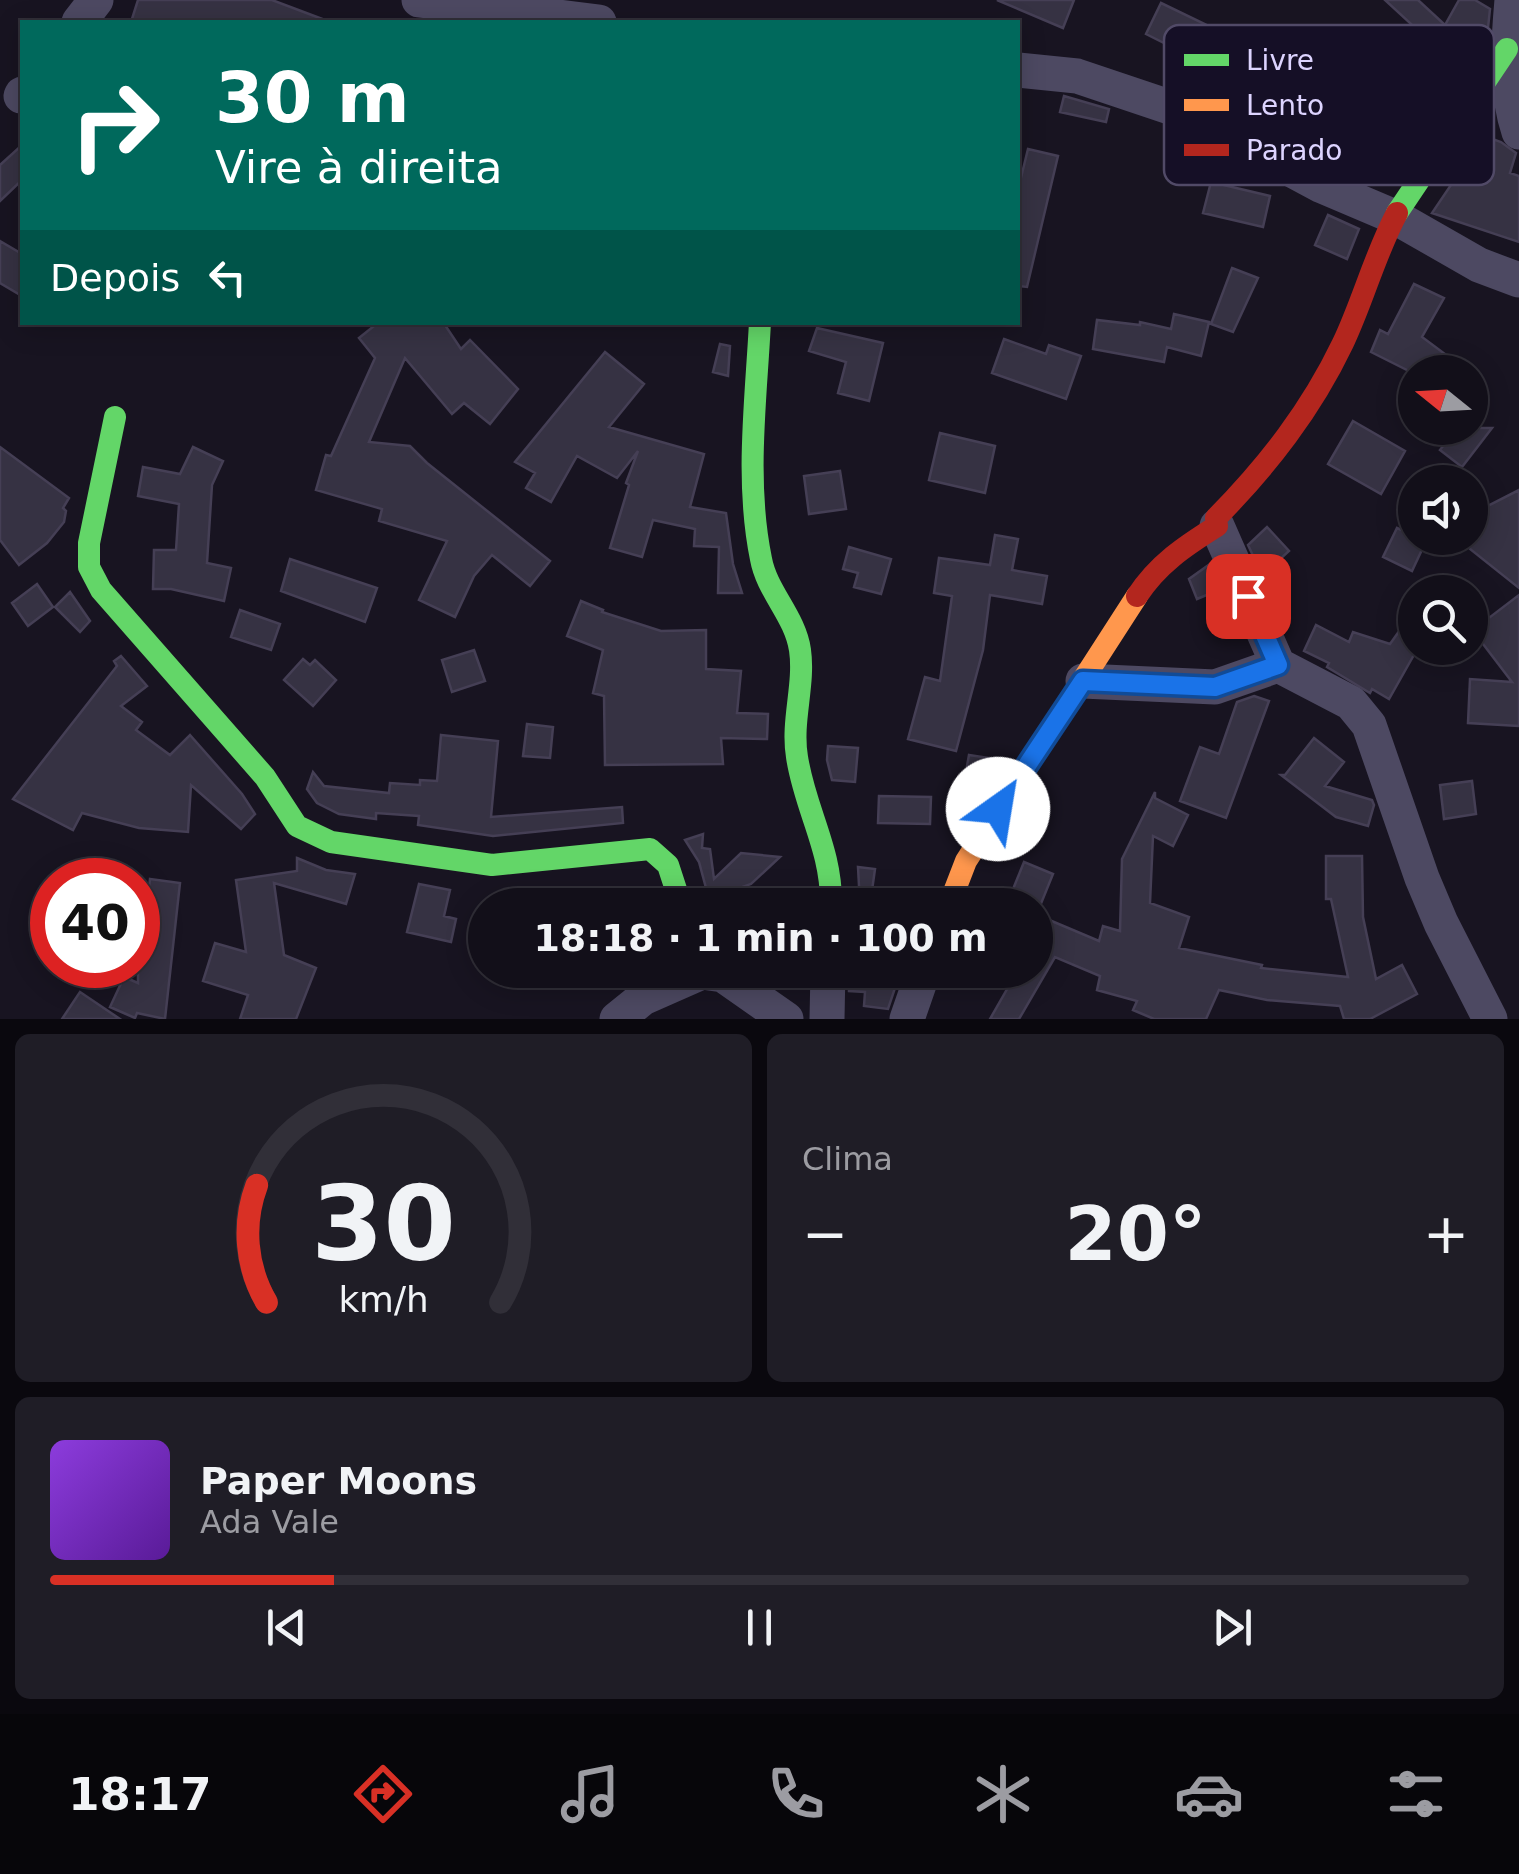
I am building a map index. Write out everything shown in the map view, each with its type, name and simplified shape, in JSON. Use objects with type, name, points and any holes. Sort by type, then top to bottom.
[{"type":"street","points":[[81,20],[96,0]]},
{"type":"street","points":[[418,0],[582,20]]},
{"type":"street","points":[[1512,0],[1508,50],[1513,114],[1519,132]]},
{"type":"street","points":[[1494,71],[1508,50]]},
{"type":"street","points":[[1020,70],[1077,76],[1164,105]]},
{"type":"street","points":[[1326,185],[1395,217],[1479,265],[1519,280]]},
{"type":"street","points":[[1417,185],[1395,217],[1344,340],[1314,399],[1263,470],[1216,518],[1278,665],[1351,703],[1369,725],[1422,878],[1490,1019]]},
{"type":"street","points":[[760,325],[755,515],[761,565],[793,620],[801,654],[794,737],[799,770],[828,848],[831,888]]},
{"type":"street","points":[[115,417],[89,543],[88,566],[100,590],[264,777],[297,826],[331,842],[492,865],[650,848],[660,852],[675,888]]},
{"type":"street","points":[[955,888],[966,861],[1014,783],[1152,575],[1174,552],[1217,526]]},
{"type":"street","points":[[1083,681],[1215,687],[1278,665]]},
{"type":"street","points":[[616,1019],[643,998],[665,988]]},
{"type":"street","points":[[742,988],[786,1019]]},
{"type":"street","points":[[828,988],[828,1019]]},
{"type":"street","points":[[908,1019],[918,988]]},
{"type":"building","points":[[138,0],[272,0],[325,20],[132,20]]},
{"type":"building","points":[[997,0],[1074,0],[1063,28]]},
{"type":"building","points":[[1385,0],[1418,0],[1445,25],[1412,25]]},
{"type":"building","points":[[1459,0],[1475,0],[1490,9],[1488,25],[1445,25]]},
{"type":"building","points":[[1161,3],[1207,25],[1164,25],[1164,43],[1146,34]]},
{"type":"building","points":[[1064,96],[1109,109],[1106,122],[1060,112]]},
{"type":"building","points":[[1494,140],[1516,153],[1510,173],[1519,176],[1519,242],[1432,213],[1451,185],[1494,185]]},
{"type":"building","points":[[20,147],[20,182],[0,201],[0,165]]},
{"type":"building","points":[[1028,149],[1058,156],[1027,287],[1020,286],[1020,182]]},
{"type":"building","points":[[1210,185],[1270,196],[1263,227],[1203,213]]},
{"type":"building","points":[[1328,215],[1359,229],[1347,259],[1315,245]]},
{"type":"building","points":[[0,241],[20,253],[20,295],[0,283]]},
{"type":"building","points":[[1232,268],[1258,278],[1233,332],[1211,324]]},
{"type":"building","points":[[1414,284],[1444,298],[1422,337],[1446,355],[1398,355],[1398,366],[1371,352],[1380,330],[1388,334]]},
{"type":"building","points":[[1174,314],[1209,322],[1201,356],[1167,347],[1164,362],[1093,349],[1097,320],[1140,322],[1171,329]]},
{"type":"building","points":[[375,325],[445,325],[461,349],[470,340],[518,389],[490,424],[464,403],[452,414],[405,358],[369,442],[410,446],[550,561],[530,586],[492,555],[474,576],[455,617],[419,600],[447,541],[379,521],[382,509],[316,490],[326,455],[331,456],[375,358],[359,338]]},
{"type":"building","points":[[817,328],[883,343],[869,401],[838,393],[846,362],[809,351]]},
{"type":"building","points":[[1004,339],[1046,354],[1049,345],[1081,356],[1066,399],[992,373]]},
{"type":"building","points":[[720,344],[730,346],[728,376],[713,372]]},
{"type":"building","points":[[605,352],[644,384],[609,427],[704,454],[690,507],[726,513],[733,564],[742,593],[718,593],[719,547],[694,546],[695,529],[653,520],[642,557],[610,548],[638,451],[617,478],[577,456],[551,502],[526,488],[535,473],[515,462]]},
{"type":"building","points":[[1353,421],[1405,451],[1381,494],[1328,464]]},
{"type":"building","points":[[940,433],[995,446],[985,493],[929,480]]},
{"type":"building","points":[[1444,445],[1479,445],[1464,465],[1440,450]]},
{"type":"building","points":[[0,447],[69,498],[63,508],[64,522],[47,543],[19,565],[0,540]]},
{"type":"building","points":[[193,447],[223,461],[212,485],[207,563],[231,568],[224,601],[153,589],[154,550],[176,550],[179,504],[138,496],[143,467],[180,474]]},
{"type":"building","points":[[840,471],[846,509],[809,514],[804,476]]},
{"type":"building","points":[[1519,490],[1519,588],[1478,555],[1488,555],[1488,506]]},
{"type":"building","points":[[1267,527],[1289,551],[1265,573],[1248,545]]},
{"type":"building","points":[[1397,528],[1398,555],[1419,555],[1412,571],[1383,557]]},
{"type":"building","points":[[995,535],[1018,539],[1012,570],[1047,576],[1042,604],[990,595],[983,650],[956,751],[908,739],[925,677],[940,681],[952,596],[934,593],[939,558],[990,565]]},
{"type":"building","points":[[849,547],[891,559],[881,594],[854,587],[858,573],[843,569]]},
{"type":"building","points":[[290,559],[377,588],[365,622],[281,591]]},
{"type":"building","points":[[1210,564],[1221,589],[1197,599],[1189,579]]},
{"type":"building","points":[[37,584],[53,607],[28,626],[12,603]]},
{"type":"building","points":[[70,592],[90,621],[80,632],[55,607]]},
{"type":"building","points":[[1519,595],[1519,726],[1468,723],[1470,679],[1512,682],[1488,650],[1488,619]]},
{"type":"building","points":[[581,601],[661,631],[706,630],[706,669],[741,671],[737,713],[768,714],[767,739],[721,738],[723,764],[605,765],[604,696],[593,693],[603,650],[567,636]]},
{"type":"building","points":[[240,610],[280,624],[271,650],[231,637]]},
{"type":"building","points":[[1316,625],[1349,642],[1353,632],[1390,644],[1398,633],[1398,665],[1408,665],[1389,699],[1372,689],[1370,693],[1327,667],[1329,663],[1304,651]]},
{"type":"building","points":[[474,650],[485,681],[452,692],[442,660]]},
{"type":"building","points":[[121,656],[147,686],[121,706],[142,722],[136,730],[170,755],[190,735],[255,814],[241,829],[191,785],[188,832],[139,828],[82,813],[73,830],[13,799]]},
{"type":"building","points":[[303,659],[310,665],[315,660],[336,680],[313,706],[284,680]]},
{"type":"building","points":[[1254,696],[1269,701],[1226,818],[1180,801],[1200,747],[1219,754],[1237,702]]},
{"type":"building","points":[[527,724],[553,727],[550,758],[523,756]]},
{"type":"building","points":[[441,735],[498,741],[491,817],[622,807],[623,823],[493,836],[418,825],[419,816],[376,813],[376,819],[339,814],[317,803],[307,789],[313,772],[324,786],[389,793],[390,783],[420,785],[420,780],[437,781]]},
{"type":"building","points":[[1314,738],[1344,762],[1325,786],[1372,800],[1368,826],[1336,817],[1281,775]]},
{"type":"building","points":[[828,746],[858,748],[855,782],[832,780]]},
{"type":"building","points":[[969,755],[995,759],[976,790],[963,788]]},
{"type":"building","points":[[1472,781],[1476,814],[1444,819],[1440,785]]},
{"type":"building","points":[[1155,792],[1155,798],[1188,815],[1173,846],[1153,836],[1150,903],[1189,917],[1179,948],[1262,965],[1261,968],[1348,977],[1331,899],[1326,899],[1326,856],[1362,856],[1363,917],[1376,979],[1402,965],[1417,994],[1370,1019],[1344,1019],[1340,1006],[1267,1000],[1219,990],[1206,1019],[1154,1019],[1133,1010],[1137,1001],[1097,990],[1100,976],[1055,957],[1053,960],[1053,922],[1099,941],[1103,926],[1120,931],[1122,859]]},
{"type":"building","points":[[879,796],[931,797],[930,824],[878,823]]},
{"type":"building","points":[[703,834],[702,848],[710,849],[714,879],[741,853],[780,857],[751,884],[706,888],[699,862],[685,840]]},
{"type":"building","points":[[297,858],[326,870],[355,874],[346,904],[274,883],[284,955],[316,968],[296,1019],[240,1019],[248,995],[203,981],[215,943],[246,952],[236,880],[297,871]]},
{"type":"building","points":[[1024,862],[1053,874],[1047,888],[1013,888]]},
{"type":"building","points":[[858,867],[875,869],[872,888],[859,888]]},
{"type":"building","points":[[160,880],[180,883],[165,1019],[137,1013],[135,1018],[110,1007],[119,988],[160,988]]},
{"type":"building","points":[[419,884],[450,890],[444,916],[456,919],[451,942],[407,932]]},
{"type":"building","points":[[895,988],[888,1009],[864,1006],[865,992],[849,991]]},
{"type":"building","points":[[1008,988],[1037,988],[1019,1019],[990,1019]]},
{"type":"building","points":[[80,992],[120,1019],[62,1019]]},
{"type":"traffic: fast","points":[[1494,68],[1507,49]]},
{"type":"traffic: fast","points":[[1397,213],[1416,185]]},
{"type":"traffic: fast","points":[[760,325],[753,440],[756,530],[764,571],[793,626],[800,650],[797,757],[830,888]]},
{"type":"traffic: fast","points":[[115,417],[89,543],[89,567],[101,590],[265,777],[297,826],[331,842],[492,865],[650,849],[668,865],[675,888]]},
{"type":"traffic: slow","points":[[956,888],[966,861],[1137,596]]},
{"type":"traffic: jam","points":[[1137,596],[1173,556],[1217,526],[1216,518],[1271,457],[1302,414],[1343,343],[1397,213]]},
{"type":"route","points":[[998,809],[1083,681],[1215,687],[1278,665],[1248,596]]}]
